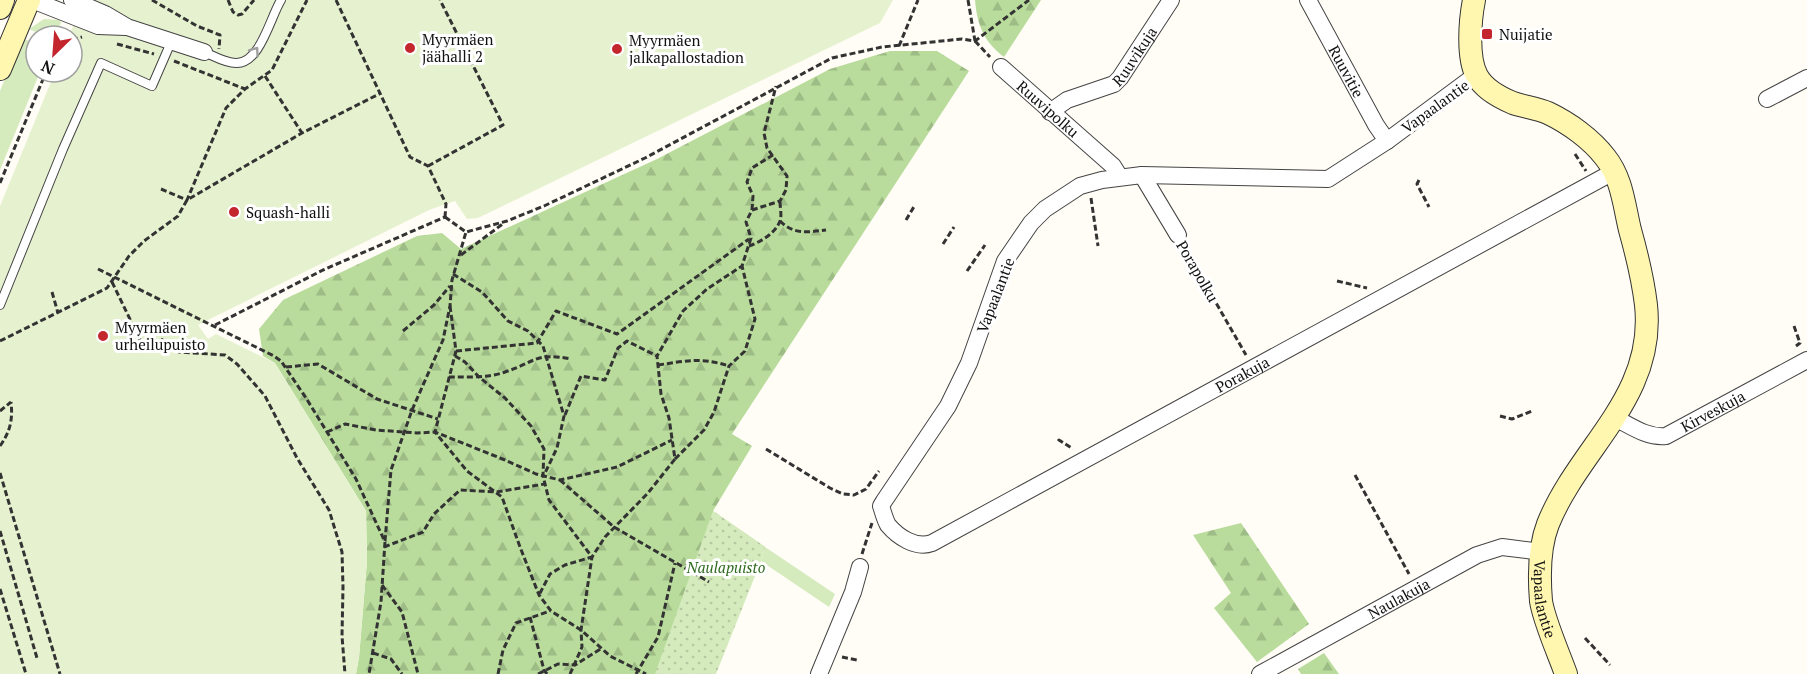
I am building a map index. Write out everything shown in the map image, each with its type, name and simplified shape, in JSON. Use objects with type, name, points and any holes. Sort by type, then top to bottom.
[{"type":"street","points":[[0,8],[3,0]]},
{"type":"street","points":[[0,69],[31,0],[98,26],[127,27],[204,52]]},
{"type":"street","points":[[72,0],[105,14],[127,27]]},
{"type":"street","name":"Ruuvikuja","points":[[1050,112],[1067,100],[1114,84],[1122,76],[1171,0]]},
{"type":"street","name":"Ruuvitie","points":[[1308,0],[1387,141]]},
{"type":"street","points":[[1474,0],[1471,45],[1476,75]]},
{"type":"street","name":"Ruuvipolku","points":[[1001,67],[1113,166],[1120,177]]},
{"type":"street","name":"Vapaalantie","points":[[882,506],[948,406],[969,363],[1005,261],[1031,223],[1060,198],[1088,184],[1142,175],[1328,179],[1387,141],[1476,75],[1488,88],[1501,97],[1515,104],[1548,113],[1579,132],[1606,157],[1615,171],[1621,189],[1637,250],[1646,306],[1645,347],[1641,368],[1633,388],[1589,454],[1547,525],[1540,569],[1542,604],[1566,674]]},
{"type":"street","points":[[1767,99],[1807,78]]},
{"type":"street","name":"Porakuja","points":[[882,506],[887,523],[899,535],[909,542],[927,545],[1615,171]]},
{"type":"street","name":"Porapolku","points":[[1142,175],[1178,235]]},
{"type":"street","name":"Kirveskuja","points":[[1615,418],[1646,434],[1666,436],[1807,360]]},
{"type":"street","name":"Naulakuja","points":[[1260,674],[1477,555],[1502,547],[1542,552]]},
{"type":"street","points":[[819,674],[853,592],[860,567]]},
{"type":"lane","points":[[204,52],[227,62],[247,62],[257,50],[281,0]]},
{"type":"lane","points":[[0,305],[63,149],[101,63],[152,86],[172,40]]},
{"type":"path","points":[[228,0],[233,12],[238,15],[242,14],[254,0]]},
{"type":"path","points":[[0,341],[107,288],[129,256],[144,241],[178,216],[226,108],[245,89],[272,70],[307,0]]},
{"type":"path","points":[[336,0],[410,157],[428,166],[446,204],[445,217]]},
{"type":"path","points":[[428,166],[503,124],[440,0]]},
{"type":"path","points":[[899,46],[918,0]]},
{"type":"path","points":[[968,0],[975,41],[1001,67]]},
{"type":"path","points":[[466,232],[507,221],[544,206],[645,158],[832,58],[899,46],[962,39],[975,41],[1029,0]]},
{"type":"path","points":[[265,76],[302,133]]},
{"type":"path","points":[[0,183],[41,84]]},
{"type":"path","points":[[748,246],[760,242],[774,230],[780,221],[780,201],[786,190],[787,176],[767,148],[764,133],[776,86]]},
{"type":"path","points":[[187,200],[302,133],[381,93]]},
{"type":"path","points":[[1573,150],[1594,182]]},
{"type":"path","points":[[570,674],[582,647],[581,630],[592,557],[605,537],[704,430],[714,412],[729,366],[745,351],[755,319],[742,266],[751,238],[746,222],[752,210],[753,196],[747,182],[752,168],[772,155]]},
{"type":"path","points":[[1419,180],[1416,184],[1418,190],[1429,207]]},
{"type":"path","points":[[1088,184],[1098,246]]},
{"type":"path","points":[[161,189],[187,200]]},
{"type":"path","points":[[752,210],[780,201]]},
{"type":"path","points":[[906,220],[915,205]]},
{"type":"path","points":[[445,217],[466,232]]},
{"type":"path","points":[[215,325],[323,270],[445,217]]},
{"type":"path","points":[[459,256],[507,221]]},
{"type":"path","points":[[780,221],[788,229],[796,232],[826,230]]},
{"type":"path","points":[[943,244],[954,227]]},
{"type":"path","points":[[369,674],[382,585],[391,470],[412,410],[443,340],[450,306],[453,274],[466,232]]},
{"type":"path","name":"Porapolku","points":[[1178,235],[1253,367]]},
{"type":"path","points":[[456,351],[537,343],[556,311],[617,334],[751,238]]},
{"type":"path","points":[[967,271],[985,245]]},
{"type":"path","points":[[675,459],[669,418],[661,394],[657,356],[683,311],[707,290],[742,266]]},
{"type":"path","points":[[98,269],[215,325],[274,356],[286,367],[356,479],[384,545]]},
{"type":"path","points":[[453,274],[482,292],[508,321],[528,331],[543,346],[564,416]]},
{"type":"path","points":[[1337,280],[1370,289]]},
{"type":"path","points":[[112,282],[142,344]]},
{"type":"path","points":[[403,331],[434,305],[451,285]]},
{"type":"path","points":[[52,292],[58,313]]},
{"type":"path","points":[[435,432],[456,351],[450,306]]},
{"type":"path","points":[[1791,352],[1800,343],[1794,326]]},
{"type":"path","points":[[161,339],[179,352],[225,355],[237,364],[265,396],[297,458],[329,510],[342,552],[342,636],[345,674]]},
{"type":"path","points":[[543,476],[557,447],[564,416],[576,392],[580,376],[605,380],[618,348],[627,341],[657,356]]},
{"type":"path","points":[[455,356],[465,362],[505,398],[531,426],[543,449],[543,476],[549,500],[592,557]]},
{"type":"path","points":[[449,377],[504,373],[536,358],[547,356],[572,359]]},
{"type":"path","points":[[658,364],[710,360],[729,366]]},
{"type":"path","points":[[286,367],[318,364],[377,399],[438,419]]},
{"type":"path","points":[[0,411],[11,402],[13,418],[8,435],[0,446]]},
{"type":"path","points":[[1500,416],[1512,419],[1532,411]]},
{"type":"path","points":[[327,432],[345,424],[376,430],[435,432],[543,476],[560,480],[618,467],[672,440]]},
{"type":"path","points":[[435,432],[467,471],[502,497],[539,595],[551,611],[581,630],[610,656],[637,672],[646,674]]},
{"type":"path","points":[[766,448],[843,494],[854,495],[866,489],[879,471]]},
{"type":"path","points":[[0,472],[60,674]]},
{"type":"path","points":[[1355,475],[1409,574]]},
{"type":"path","points":[[560,480],[614,527],[709,582]]},
{"type":"path","points":[[384,545],[423,532],[434,514],[460,490],[496,492],[545,484]]},
{"type":"path","points":[[860,567],[868,530],[882,506]]},
{"type":"path","points":[[0,531],[37,658]]},
{"type":"path","points":[[539,595],[550,574],[565,565],[592,557]]},
{"type":"path","points":[[637,672],[658,637],[675,563]]},
{"type":"path","points":[[382,585],[402,612],[418,674]]},
{"type":"path","points":[[0,589],[26,674]]},
{"type":"path","points":[[498,674],[503,650],[516,623],[551,611]]},
{"type":"path","points":[[530,617],[547,674]]},
{"type":"path","points":[[1585,638],[1610,665]]},
{"type":"path","points":[[538,674],[558,664],[575,665],[602,648]]},
{"type":"path","points":[[373,653],[391,659],[402,674]]},
{"type":"green space","name":"Myyrmäen urheilupuisto","points":[[84,0],[893,0],[880,23],[478,218],[467,219],[455,201],[429,210],[198,325],[208,339],[216,334],[275,363],[366,511],[367,561],[356,674],[0,674],[0,206],[50,84],[84,84],[84,24],[74,24]]},
{"type":"green space","points":[[975,0],[1041,0],[1004,57],[991,45],[983,32]]},
{"type":"green space","points":[[44,19],[59,20],[61,23],[60,24],[36,24]]},
{"type":"green space","points":[[24,39],[24,84],[35,84],[0,170],[0,91],[20,41]]},
{"type":"green space","points":[[890,51],[937,51],[969,71],[732,434],[752,446],[713,511],[765,547],[751,562],[705,674],[356,674],[367,561],[366,511],[275,363],[263,356],[259,329],[283,300],[417,236],[442,233],[461,249],[657,159],[830,69]]},
{"type":"green space","name":"Naulapuisto","points":[[713,511],[765,547],[761,561],[716,674],[655,674]]},
{"type":"green space","points":[[1241,523],[1309,624],[1257,662],[1214,608],[1231,593],[1193,535]]},
{"type":"green space","points":[[765,547],[835,594],[829,607],[761,561]]},
{"type":"green space","points":[[1324,653],[1339,674],[1301,674],[1298,669]]},
{"type":"place","name":"Nuijatie","points":[[1487,34]]},
{"type":"place","name":"Myyrmäen jäähalli 2","points":[[410,48]]},
{"type":"place","name":"Myyrmäen jalkapallostadion","points":[[617,49]]},
{"type":"place","name":"Squash-halli","points":[[234,212]]},
{"type":"place","name":"Myyrmäen urheilupuisto","points":[[103,336]]}]
